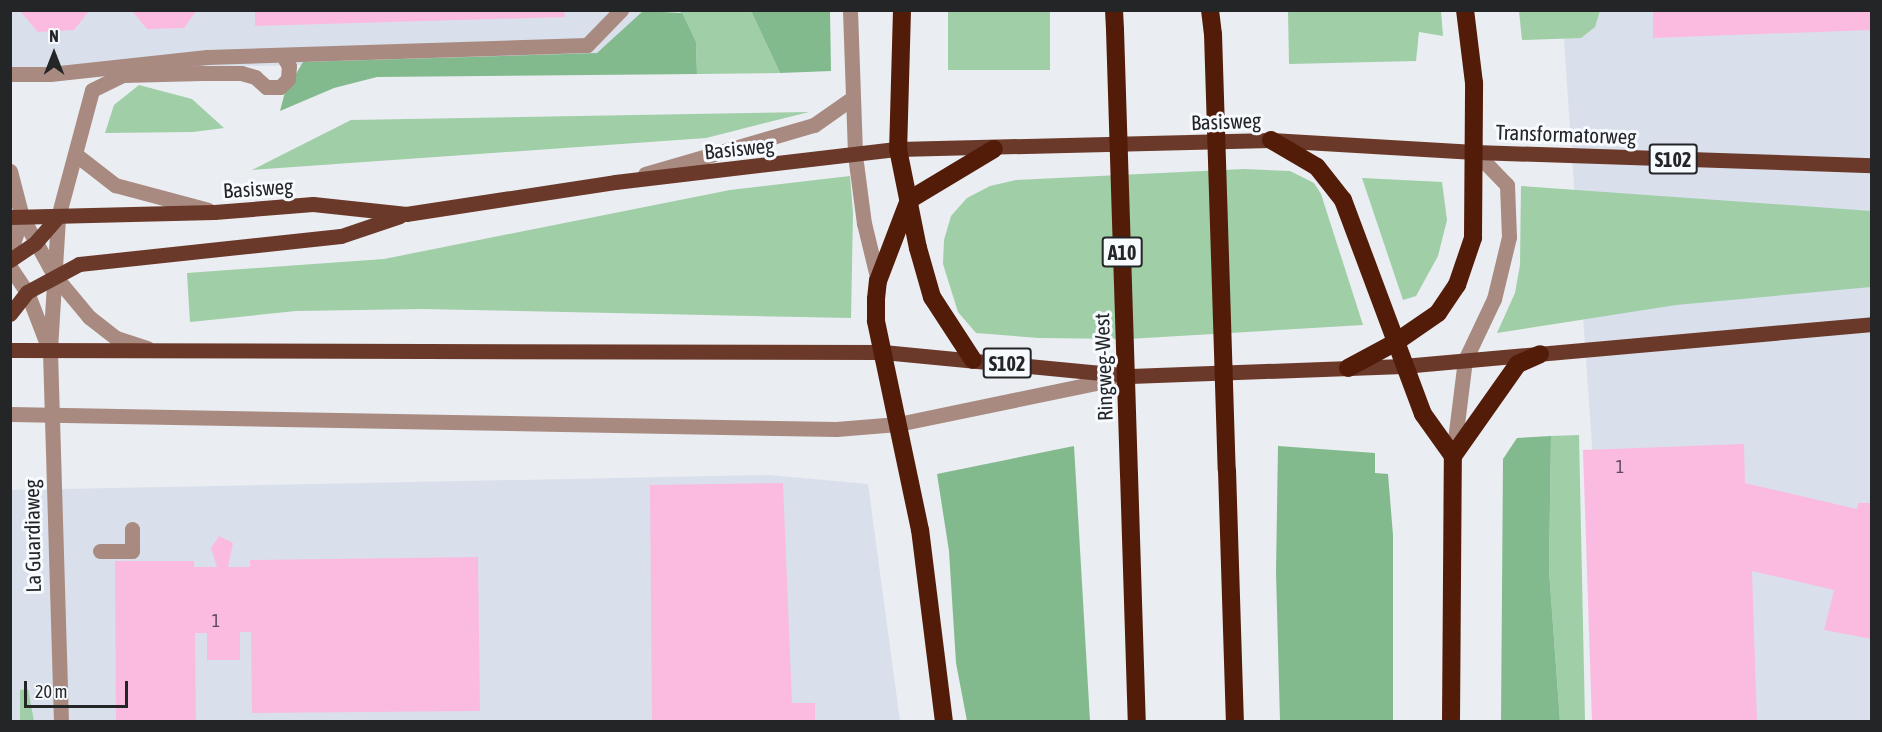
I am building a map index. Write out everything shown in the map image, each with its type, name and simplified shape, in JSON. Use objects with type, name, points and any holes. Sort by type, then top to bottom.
[{"type":"highway","points":[[902,10],[898,150],[932,297],[973,360]]},
{"type":"highway","name":"Ringweg-West","points":[[1114,10],[1137,722]]},
{"type":"highway","points":[[1211,10],[1234,722]]},
{"type":"highway","points":[[1348,368],[1396,342],[1438,313],[1457,285],[1473,238],[1474,82],[1465,10]]},
{"type":"highway","points":[[1271,140],[1317,167],[1343,200],[1403,366],[1423,414],[1454,456]]},
{"type":"highway","points":[[944,722],[920,530],[876,321],[878,281],[909,200],[994,149]]},
{"type":"highway","points":[[1451,722],[1454,456],[1518,364],[1540,354]]},
{"type":"main road","name":"Basisweg","points":[[16,217],[214,212],[314,204],[406,214],[615,182],[898,150],[1271,140],[1475,152]]},
{"type":"main road","name":"Transformatorweg","points":[[1475,152],[1872,165]]},
{"type":"main road","points":[[10,314],[27,292],[54,275],[79,264],[105,259],[341,236],[406,214]]},
{"type":"main road","points":[[10,260],[35,243],[58,217]]},
{"type":"main road","name":"S102","points":[[10,350],[147,348],[883,352],[1130,376],[1403,366],[1872,324]]},
{"type":"street","points":[[10,74],[50,74],[207,57],[587,45],[621,10]]},
{"type":"street","points":[[850,10],[851,99],[855,155],[864,223],[878,281]]},
{"type":"street","name":"La Guardiaweg","points":[[61,722],[49,414],[50,349],[58,217],[92,90],[123,75],[241,73],[273,88],[288,78],[289,66],[283,56]]},
{"type":"street","points":[[615,182],[795,132],[835,113],[851,99]]},
{"type":"street","points":[[1454,456],[1465,360],[1494,300],[1510,228],[1508,185],[1475,152]]},
{"type":"street","points":[[75,154],[115,185],[214,212]]},
{"type":"street","points":[[10,171],[16,217],[10,253]]},
{"type":"street","points":[[16,217],[54,275],[89,317],[116,338],[147,348]]},
{"type":"street","name":"La Guardiaweg","points":[[10,267],[27,292],[50,349]]},
{"type":"street","points":[[10,414],[751,431],[898,424],[1130,376]]},
{"type":"street","points":[[100,551],[132,551],[132,529]]},
{"type":"shaded area","points":[[10,11],[655,11],[601,60],[11,70]]},
{"type":"shaded area","points":[[1562,11],[1871,11],[1871,721],[1611,721]]},
{"type":"shaded area","points":[[769,475],[868,484],[900,721],[11,721],[10,490]]},
{"type":"green space","points":[[1519,10],[1600,11],[1595,27],[1581,38],[1522,40]]},
{"type":"green space","points":[[643,11],[682,13],[696,42],[697,74],[377,77],[334,88],[280,111],[285,92],[303,62],[597,53]]},
{"type":"green space","points":[[680,11],[751,11],[780,73],[697,74],[696,42]]},
{"type":"green space","points":[[751,11],[830,11],[831,71],[780,73]]},
{"type":"green space","points":[[948,11],[1050,11],[1050,70],[948,70]]},
{"type":"green space","points":[[1288,11],[1441,11],[1443,36],[1419,32],[1416,61],[1289,64]]},
{"type":"green space","points":[[139,85],[192,99],[224,128],[193,132],[105,133],[114,105]]},
{"type":"green space","points":[[809,112],[706,138],[252,170],[351,120]]},
{"type":"green space","points":[[1244,169],[1290,171],[1314,183],[1321,194],[1363,325],[1128,339],[1039,338],[976,333],[958,312],[943,264],[944,240],[951,216],[967,198],[990,186],[1016,180]]},
{"type":"green space","points":[[850,176],[853,213],[851,318],[422,309],[296,311],[190,322],[187,273],[384,259],[730,190]]},
{"type":"green space","points":[[1362,178],[1442,182],[1447,220],[1438,256],[1416,296],[1403,300]]},
{"type":"green space","points":[[1521,186],[1871,211],[1871,287],[1676,305],[1497,333],[1515,293],[1520,265]]},
{"type":"green space","points":[[1579,435],[1585,721],[1560,721],[1549,570],[1551,436]]},
{"type":"green space","points":[[1551,436],[1549,570],[1560,721],[1501,721],[1503,459],[1517,438]]},
{"type":"green space","points":[[1074,446],[1090,721],[967,721],[956,663],[949,551],[937,474]]},
{"type":"green space","points":[[1278,446],[1375,453],[1375,473],[1388,474],[1393,535],[1393,721],[1280,721],[1276,572]]},
{"type":"green space","points":[[28,689],[34,721],[20,721],[20,690]]},
{"type":"building","points":[[19,10],[90,10],[74,30],[38,32]]},
{"type":"building","points":[[131,10],[197,10],[184,28],[147,29]]},
{"type":"building","points":[[255,10],[564,10],[565,17],[255,26]]},
{"type":"building","points":[[1653,10],[1872,10],[1872,30],[1653,38]]},
{"type":"building","points":[[1744,444],[1745,483],[1857,509],[1858,503],[1872,503],[1872,639],[1824,630],[1834,590],[1752,571],[1757,722],[1592,722],[1583,450]]},
{"type":"building","points":[[783,483],[792,703],[815,703],[815,722],[652,722],[650,485]]},
{"type":"building","points":[[219,536],[233,543],[228,567],[250,567],[250,560],[478,557],[480,711],[252,713],[251,632],[240,632],[240,660],[207,660],[207,633],[195,633],[196,722],[116,722],[115,561],[194,561],[194,567],[217,567],[211,548]]}]
